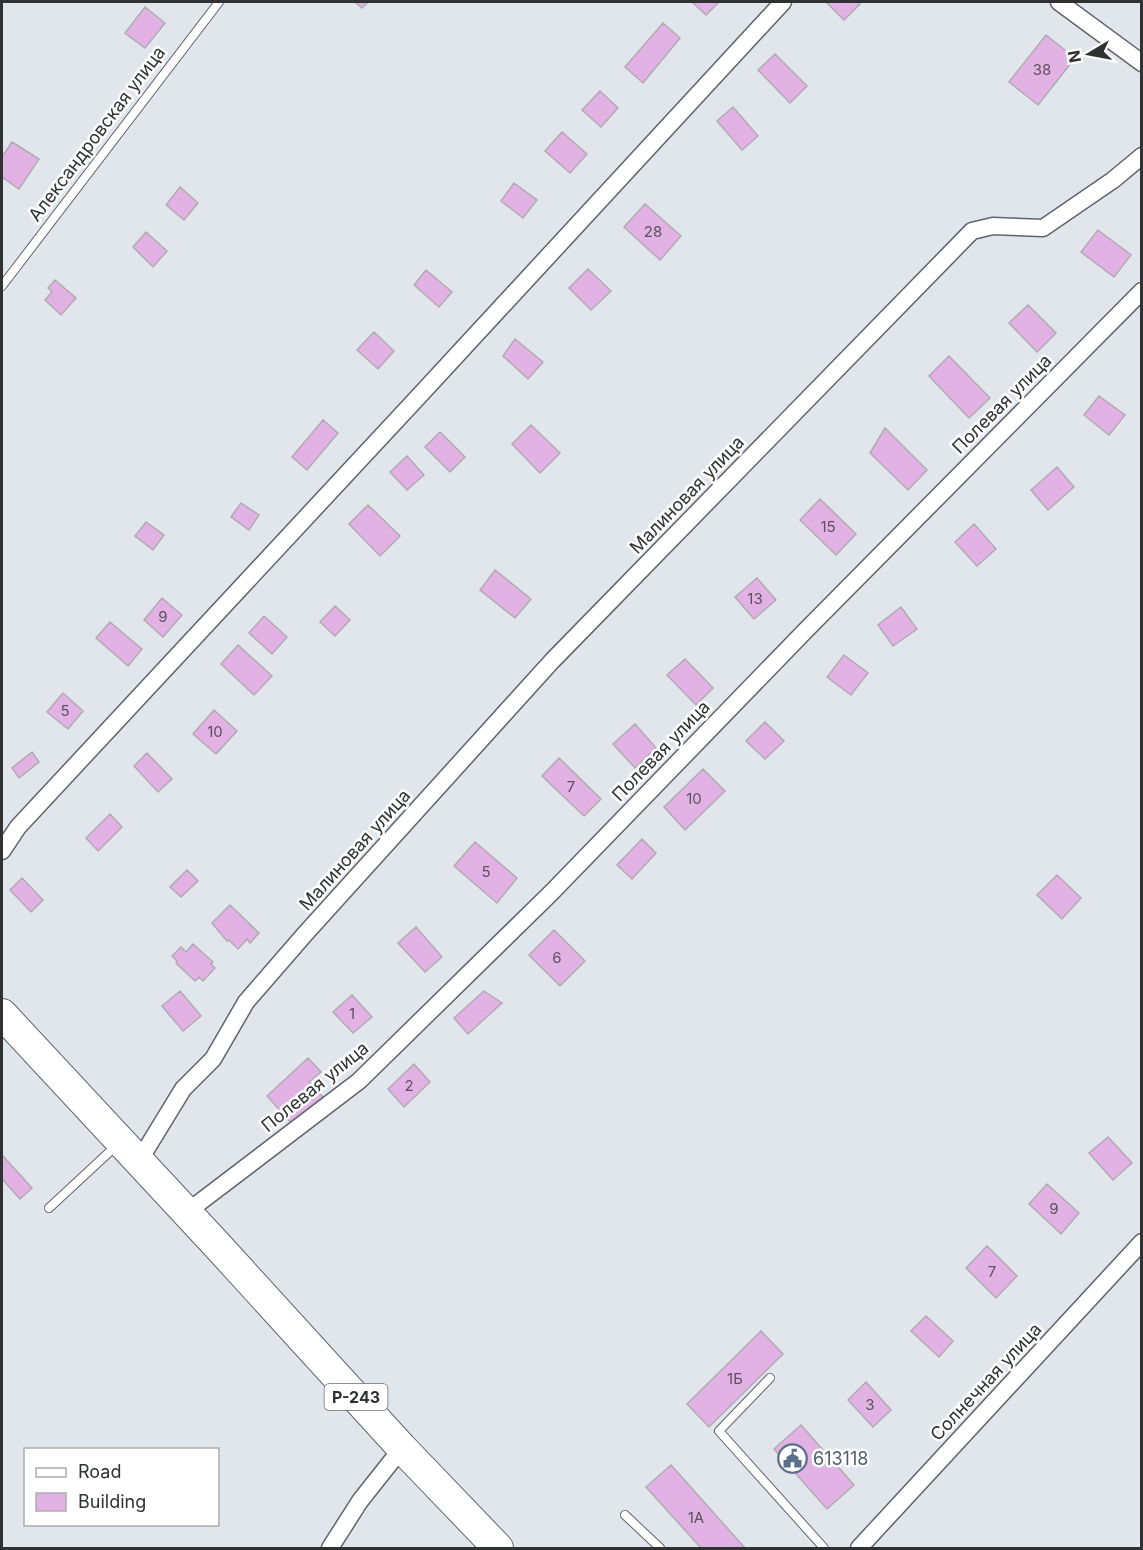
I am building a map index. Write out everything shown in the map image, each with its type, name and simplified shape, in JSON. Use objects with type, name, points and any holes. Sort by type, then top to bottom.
[{"type":"highway","name":"Р-243","points":[[2,1014],[187,1212],[489,1544]]},
{"type":"street","points":[[2,850],[18,827],[783,2]]},
{"type":"street","points":[[1059,2],[1142,63]]},
{"type":"street","name":"Малиновая улица","points":[[130,1152],[183,1089],[213,1059],[246,1002],[305,933],[552,661],[972,231],[993,226],[1043,228],[1113,180],[1142,156]]},
{"type":"street","name":"Полевая улица","points":[[187,1212],[359,1081],[552,892],[807,629],[1142,291]]},
{"type":"street","name":"Солнечная улица","points":[[860,1548],[1142,1242]]},
{"type":"street","points":[[330,1548],[360,1501],[402,1448]]},
{"type":"lane","name":"Александровская улица","points":[[2,286],[219,2]]},
{"type":"lane","points":[[49,1208],[130,1152]]},
{"type":"lane","points":[[770,1378],[718,1431],[824,1548]]},
{"type":"lane","points":[[625,1515],[660,1548]]},
{"type":"building","points":[[355,2],[368,2],[362,8]]},
{"type":"building","points":[[692,2],[719,2],[706,15]]},
{"type":"building","points":[[826,2],[857,2],[860,4],[844,20]]},
{"type":"building","points":[[145,7],[165,23],[145,48],[125,33]]},
{"type":"building","points":[[663,23],[680,38],[643,83],[625,67]]},
{"type":"building","points":[[1046,35],[1075,58],[1038,105],[1009,82]]},
{"type":"building","points":[[775,54],[807,86],[790,103],[758,70]]},
{"type":"building","points":[[600,91],[618,108],[601,127],[582,110]]},
{"type":"building","points":[[733,107],[758,136],[742,150],[717,121]]},
{"type":"building","points":[[562,132],[587,154],[570,173],[545,151]]},
{"type":"building","points":[[12,142],[39,159],[19,189],[2,177],[2,157]]},
{"type":"building","points":[[514,183],[537,200],[523,218],[501,201]]},
{"type":"building","points":[[180,187],[198,203],[184,220],[166,205]]},
{"type":"building","points":[[645,204],[681,236],[660,260],[624,227]]},
{"type":"building","points":[[1098,230],[1131,255],[1114,277],[1081,252]]},
{"type":"building","points":[[146,232],[167,251],[153,267],[133,247]]},
{"type":"building","points":[[588,269],[611,291],[591,310],[569,288]]},
{"type":"building","points":[[426,270],[452,292],[439,307],[414,285]]},
{"type":"building","points":[[55,280],[76,298],[61,315],[45,300],[52,292],[48,288]]},
{"type":"building","points":[[1028,305],[1056,333],[1037,352],[1009,323]]},
{"type":"building","points":[[374,332],[394,351],[378,369],[357,350]]},
{"type":"building","points":[[515,339],[543,362],[528,379],[503,356]]},
{"type":"building","points":[[949,356],[990,398],[969,418],[929,376]]},
{"type":"building","points":[[1099,396],[1125,415],[1109,435],[1084,415]]},
{"type":"building","points":[[323,420],[338,433],[307,470],[292,457]]},
{"type":"building","points":[[531,425],[560,453],[540,473],[512,444]]},
{"type":"building","points":[[885,428],[927,470],[908,490],[870,453]]},
{"type":"building","points":[[440,432],[465,457],[450,472],[425,447]]},
{"type":"building","points":[[407,456],[424,475],[407,490],[390,472]]},
{"type":"building","points":[[1057,467],[1074,487],[1048,510],[1031,490]]},
{"type":"building","points":[[820,499],[856,534],[836,555],[800,520]]},
{"type":"building","points":[[241,503],[259,515],[249,530],[231,517]]},
{"type":"building","points":[[368,505],[400,536],[380,556],[349,524]]},
{"type":"building","points":[[146,522],[164,535],[153,550],[135,536]]},
{"type":"building","points":[[974,524],[996,549],[977,566],[955,542]]},
{"type":"building","points":[[495,570],[531,599],[515,618],[480,590]]},
{"type":"building","points":[[757,578],[776,600],[754,619],[735,597]]},
{"type":"building","points":[[162,598],[182,615],[163,637],[144,620]]},
{"type":"building","points":[[335,606],[350,620],[335,636],[320,622]]},
{"type":"building","points":[[901,607],[917,629],[893,646],[878,625]]},
{"type":"building","points":[[264,616],[287,637],[272,654],[249,633]]},
{"type":"building","points":[[110,622],[142,649],[128,666],[96,638]]},
{"type":"building","points":[[238,645],[272,676],[254,695],[221,664]]},
{"type":"building","points":[[844,655],[868,673],[851,695],[827,677]]},
{"type":"building","points":[[685,659],[713,688],[696,705],[667,675]]},
{"type":"building","points":[[63,693],[83,711],[68,729],[47,712]]},
{"type":"building","points":[[214,710],[237,731],[216,754],[193,734]]},
{"type":"building","points":[[765,722],[784,741],[765,759],[746,741]]},
{"type":"building","points":[[635,724],[656,748],[635,768],[613,744]]},
{"type":"building","points":[[32,752],[39,762],[19,778],[12,768]]},
{"type":"building","points":[[147,753],[172,779],[158,792],[134,766]]},
{"type":"building","points":[[559,758],[601,799],[584,816],[542,776]]},
{"type":"building","points":[[703,769],[725,791],[685,830],[664,807]]},
{"type":"building","points":[[110,814],[122,827],[98,851],[86,838]]},
{"type":"building","points":[[642,839],[656,853],[632,879],[617,865]]},
{"type":"building","points":[[475,842],[517,878],[497,903],[454,866]]},
{"type":"building","points":[[187,870],[198,881],[181,897],[170,887]]},
{"type":"building","points":[[1057,875],[1081,898],[1062,919],[1037,895]]},
{"type":"building","points":[[22,878],[43,900],[31,912],[10,890]]},
{"type":"building","points":[[230,905],[259,933],[250,943],[247,939],[238,949],[229,940],[227,941],[212,923]]},
{"type":"building","points":[[416,927],[442,957],[425,972],[398,943]]},
{"type":"building","points":[[554,930],[585,961],[560,986],[529,955]]},
{"type":"building","points":[[193,944],[213,962],[211,964],[215,968],[203,981],[199,977],[195,981],[172,956],[181,947],[186,952]]},
{"type":"building","points":[[180,991],[201,1016],[183,1031],[162,1006]]},
{"type":"building","points":[[484,991],[502,1003],[468,1034],[454,1018]]},
{"type":"building","points":[[352,995],[372,1017],[353,1033],[333,1012]]},
{"type":"building","points":[[308,1058],[321,1072],[309,1082],[323,1097],[293,1125],[267,1096]]},
{"type":"building","points":[[414,1064],[430,1082],[404,1107],[388,1089]]},
{"type":"building","points":[[1108,1137],[1132,1163],[1113,1180],[1089,1153]]},
{"type":"building","points":[[2,1155],[32,1188],[20,1199],[2,1179]]},
{"type":"building","points":[[1047,1184],[1079,1213],[1061,1234],[1029,1204]]},
{"type":"building","points":[[987,1246],[1017,1276],[996,1298],[966,1268]]},
{"type":"building","points":[[926,1316],[953,1341],[939,1357],[911,1331]]},
{"type":"building","points":[[761,1331],[783,1354],[709,1427],[687,1404]]},
{"type":"building","points":[[866,1382],[891,1410],[873,1427],[848,1400]]},
{"type":"building","points":[[801,1425],[854,1485],[827,1509],[774,1449]]},
{"type":"building","points":[[671,1465],[745,1548],[701,1548],[646,1487]]},
{"type":"place","name":"613118","points":[[792,1459]]}]
